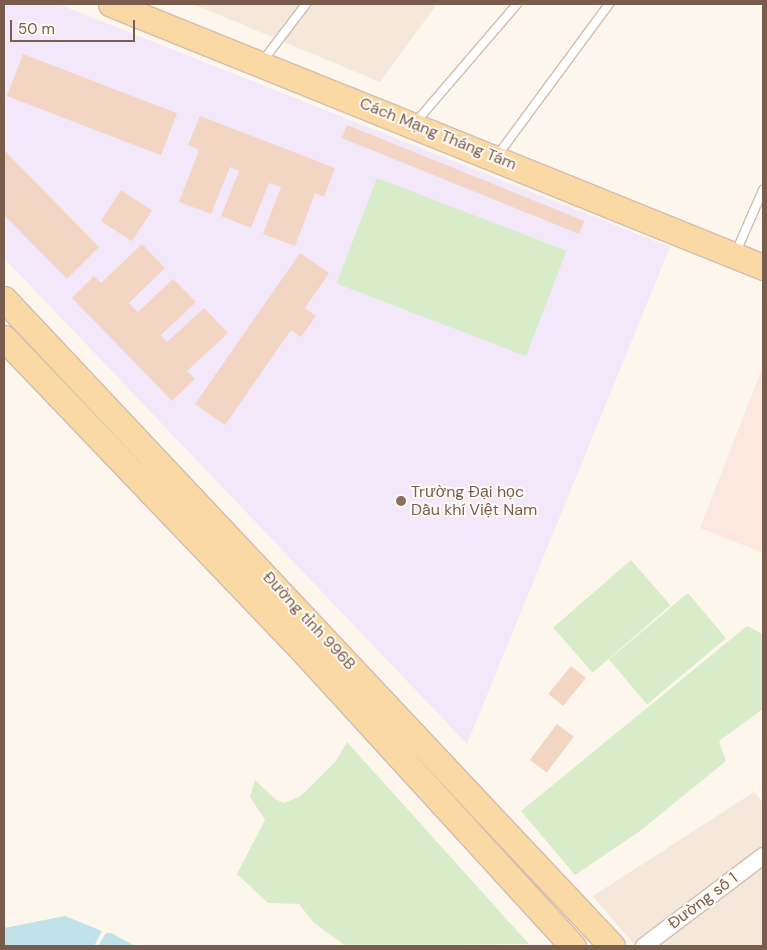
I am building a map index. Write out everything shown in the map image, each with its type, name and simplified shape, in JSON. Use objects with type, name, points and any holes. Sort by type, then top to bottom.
[{"type":"main road","name":"Cách Mạng Tháng Tám","points":[[111,4],[496,157],[763,267]]},
{"type":"main road","name":"Đường tỉnh 996B","points":[[4,299],[327,640],[612,946]]},
{"type":"main road","name":"Đường tỉnh 996B","points":[[4,338],[306,654],[572,946]]},
{"type":"main road","points":[[306,654],[327,640]]},
{"type":"street","name":"Đường số 1","points":[[644,946],[763,856]]},
{"type":"lane","points":[[260,64],[306,4]]},
{"type":"lane","points":[[414,124],[517,4]]},
{"type":"lane","points":[[496,157],[609,4]]},
{"type":"lane","points":[[734,255],[763,190]]},
{"type":"shaded area","name":"Trường Đại học Dầu khí Việt Nam","points":[[4,4],[58,4],[670,247],[467,744],[4,258]]},
{"type":"shaded area","points":[[193,4],[437,4],[380,82]]},
{"type":"shaded area","points":[[763,366],[763,553],[700,528]]},
{"type":"shaded area","points":[[754,792],[763,802],[763,946],[635,946],[593,896]]},
{"type":"green space","points":[[377,178],[567,251],[526,356],[337,283]]},
{"type":"green space","points":[[631,560],[670,605],[593,673],[553,628]]},
{"type":"green space","points":[[688,593],[726,638],[647,704],[609,659]]},
{"type":"green space","points":[[747,626],[763,634],[763,709],[719,741],[726,761],[640,831],[575,875],[521,811]]},
{"type":"green space","points":[[347,742],[529,944],[346,946],[314,923],[299,904],[268,903],[237,874],[265,820],[250,797],[255,780],[275,799],[284,803],[301,796],[336,761]]},
{"type":"water","points":[[65,916],[102,931],[94,946],[4,946],[4,928]]},
{"type":"water","points":[[106,933],[111,933],[135,946],[98,946]]},
{"type":"building","points":[[23,54],[177,113],[161,155],[7,96]]},
{"type":"building","points":[[200,116],[335,168],[324,197],[315,193],[295,246],[263,234],[281,187],[269,183],[251,228],[221,216],[239,171],[230,167],[211,214],[179,202],[199,150],[188,145]]},
{"type":"building","points":[[347,125],[584,221],[579,234],[342,138]]},
{"type":"building","points":[[4,150],[99,247],[67,279],[4,215]]},
{"type":"building","points":[[121,190],[152,210],[132,241],[101,221]]},
{"type":"building","points":[[142,244],[165,268],[129,303],[138,312],[173,279],[196,302],[161,335],[167,342],[204,308],[228,333],[187,371],[195,379],[172,401],[72,298],[94,276],[101,283]]},
{"type":"building","points":[[300,253],[329,273],[305,308],[316,316],[301,337],[291,330],[225,425],[195,404]]},
{"type":"building","points":[[571,666],[586,678],[563,706],[548,694]]},
{"type":"building","points":[[557,724],[574,737],[547,773],[530,760]]},
{"type":"place","name":"Trường Đại học Dầu khí Việt Nam","points":[[401,501]]}]
